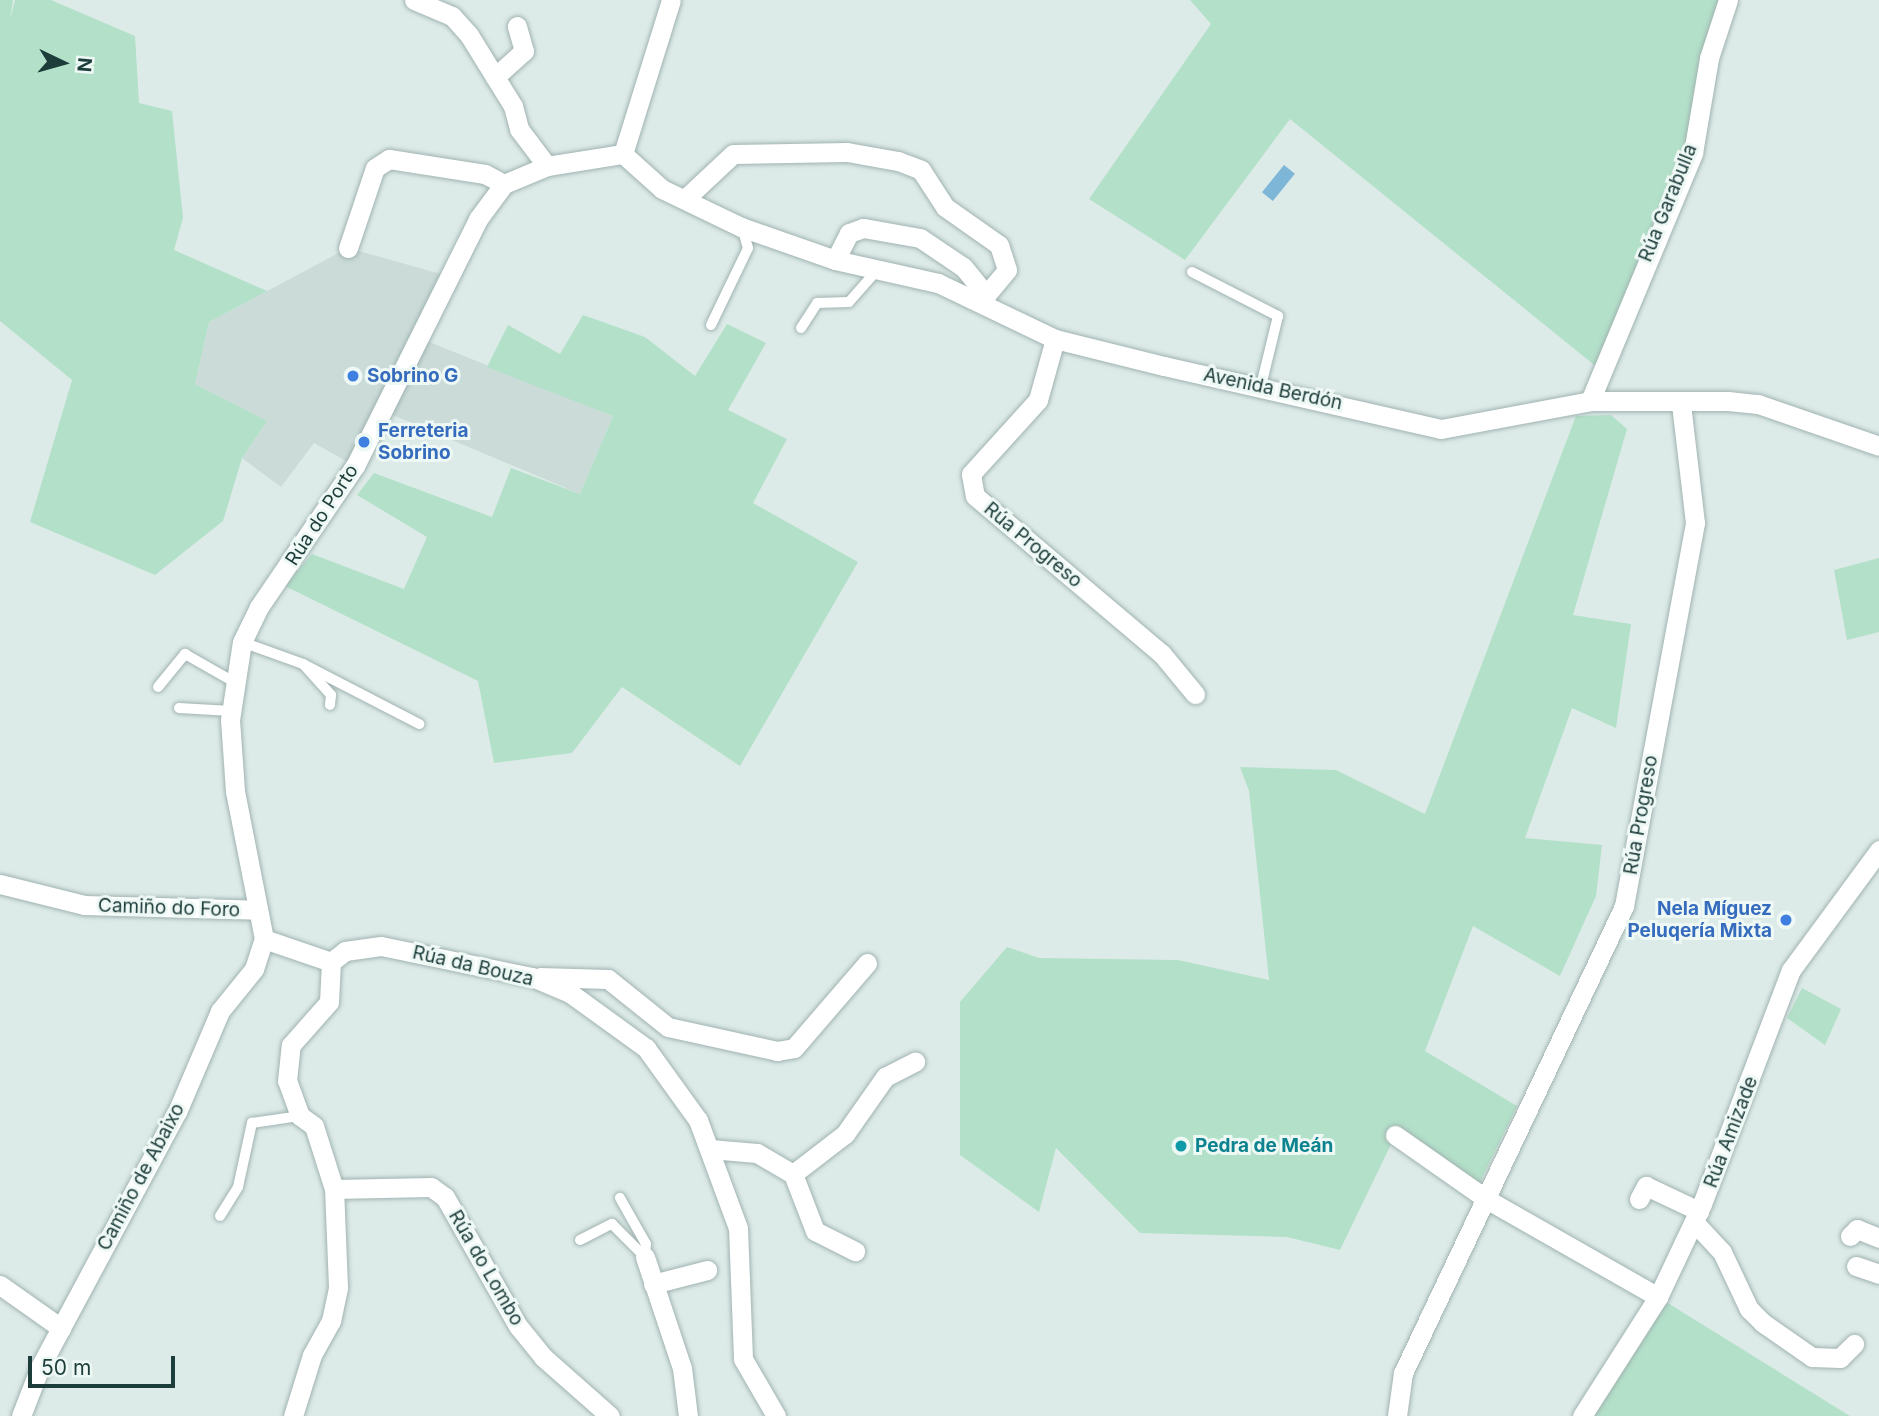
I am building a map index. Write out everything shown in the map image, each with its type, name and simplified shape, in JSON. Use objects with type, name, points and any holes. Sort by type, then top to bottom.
[{"type":"street","points":[[414,0],[452,16],[495,77],[519,130],[547,166]]},
{"type":"street","points":[[348,248],[375,168],[389,159],[485,174],[504,184],[547,166],[623,154],[671,0]]},
{"type":"street","name":"Rúa Garabulla","points":[[1590,401],[1693,153],[1709,58],[1728,0]]},
{"type":"street","points":[[495,77],[524,51],[517,26]]},
{"type":"street","points":[[686,198],[733,154],[847,152],[898,161],[921,170],[945,207],[1006,253],[1007,270],[984,299],[963,267],[920,238],[863,228],[849,233],[835,260]]},
{"type":"street","name":"Avenida Berdón","points":[[623,154],[662,189],[686,198],[741,227],[835,260],[939,283],[984,299],[1055,338],[1441,429],[1590,401],[1758,404],[1879,446]]},
{"type":"street","name":"Rúa do Porto","points":[[264,939],[236,803],[230,711],[242,642],[359,459],[472,230],[504,184]]},
{"type":"street","name":"Rúa Progreso","points":[[1055,338],[1038,400],[971,474],[975,496],[1162,654],[1195,694]]},
{"type":"street","name":"Rúa Progreso","points":[[1397,1416],[1403,1373],[1488,1200],[1624,906],[1695,523],[1681,404]]},
{"type":"street","name":"Rúa Amizade","points":[[1582,1416],[1658,1297],[1696,1216],[1791,970],[1879,850]]},
{"type":"street","name":"Camiño do Foro","points":[[0,884],[84,905],[258,910]]},
{"type":"street","points":[[264,939],[331,962],[329,1002],[291,1045],[287,1081],[300,1116],[314,1126],[334,1189],[338,1287],[331,1321],[312,1355],[293,1416]]},
{"type":"street","name":"Camiño de Abaixo","points":[[21,1416],[61,1328],[177,1112],[220,1011],[254,969],[264,939]]},
{"type":"street","name":"Rúa da Bouza","points":[[331,962],[345,951],[381,946],[532,977],[570,993],[646,1048],[698,1121],[709,1149],[742,1248],[743,1359],[776,1416]]},
{"type":"street","points":[[532,977],[608,979],[650,1018],[759,1050],[794,1048],[867,962]]},
{"type":"street","points":[[646,1048],[650,1018]]},
{"type":"street","points":[[793,1174],[845,1134],[885,1077],[915,1062]]},
{"type":"street","points":[[1395,1136],[1488,1200],[1658,1297]]},
{"type":"street","points":[[709,1149],[748,1150],[793,1174],[815,1231],[855,1251]]},
{"type":"street","points":[[1639,1199],[1646,1186],[1696,1216],[1722,1252],[1749,1309],[1792,1337],[1812,1357],[1833,1359],[1854,1344]]},
{"type":"street","name":"Rúa do Lombo","points":[[334,1189],[431,1187],[445,1197],[518,1326],[543,1357],[610,1416]]},
{"type":"street","points":[[1850,1236],[1857,1230],[1879,1238]]},
{"type":"street","points":[[645,1257],[682,1368],[688,1416]]},
{"type":"street","points":[[1856,1266],[1879,1274]]},
{"type":"street","points":[[653,1284],[707,1269]]},
{"type":"street","points":[[0,1285],[61,1328]]},
{"type":"lane","points":[[711,326],[748,248],[741,227]]},
{"type":"lane","points":[[802,328],[817,303],[849,302],[879,268]]},
{"type":"lane","points":[[1192,272],[1278,316],[1261,386]]},
{"type":"lane","points":[[242,642],[303,664],[419,724]]},
{"type":"lane","points":[[158,687],[185,654],[234,682]]},
{"type":"lane","points":[[303,664],[331,695],[330,705]]},
{"type":"lane","points":[[179,708],[230,711]]},
{"type":"lane","points":[[220,1216],[238,1187],[252,1123],[300,1116]]},
{"type":"lane","points":[[620,1198],[646,1244],[645,1257]]},
{"type":"lane","points":[[580,1240],[612,1224],[645,1257]]},
{"type":"shaded area","name":"Sobrino G","points":[[348,248],[448,276],[417,337],[613,416],[580,494],[381,410],[355,466],[314,443],[281,487],[242,458],[267,421],[195,384],[209,322]]},
{"type":"green space","points":[[0,0],[13,0],[10,20],[15,0],[51,0],[135,36],[139,103],[172,111],[183,218],[174,250],[267,291],[209,322],[195,384],[267,421],[242,458],[223,521],[155,575],[30,522],[72,380],[0,321]]},
{"type":"green space","points":[[1190,0],[1728,0],[1693,153],[1598,368],[1290,119],[1185,260],[1089,199],[1211,24]]},
{"type":"green space","points":[[583,315],[645,337],[695,376],[727,324],[766,343],[728,410],[787,439],[753,503],[858,562],[740,766],[622,687],[572,753],[494,763],[478,681],[285,586],[312,554],[404,589],[427,537],[357,495],[374,473],[492,517],[511,468],[580,494],[613,416],[487,367],[508,325],[560,354]]},
{"type":"green space","points":[[1611,415],[1627,429],[1573,615],[1631,624],[1616,728],[1572,708],[1525,838],[1602,845],[1596,896],[1560,976],[1473,926],[1425,1051],[1517,1106],[1479,1184],[1395,1136],[1340,1250],[1287,1237],[1140,1233],[1056,1148],[1039,1212],[960,1155],[960,1002],[1007,947],[1039,958],[1178,960],[1269,980],[1249,791],[1240,767],[1336,770],[1425,814],[1576,416]]},
{"type":"green space","points":[[1879,558],[1879,632],[1847,640],[1834,570]]},
{"type":"green space","points":[[1802,988],[1841,1009],[1825,1045],[1787,1018]]},
{"type":"green space","points":[[1658,1297],[1850,1416],[1582,1416]]},
{"type":"water","points":[[1284,165],[1295,174],[1273,201],[1262,192]]},
{"type":"place","name":"Sobrino G","points":[[353,376]]},
{"type":"place","name":"Ferreteria Sobrino","points":[[364,442]]},
{"type":"place","name":"Nela Míguez Peluqería Mixta","points":[[1786,920]]},
{"type":"place","name":"Pedra de Meán","points":[[1181,1146]]}]
